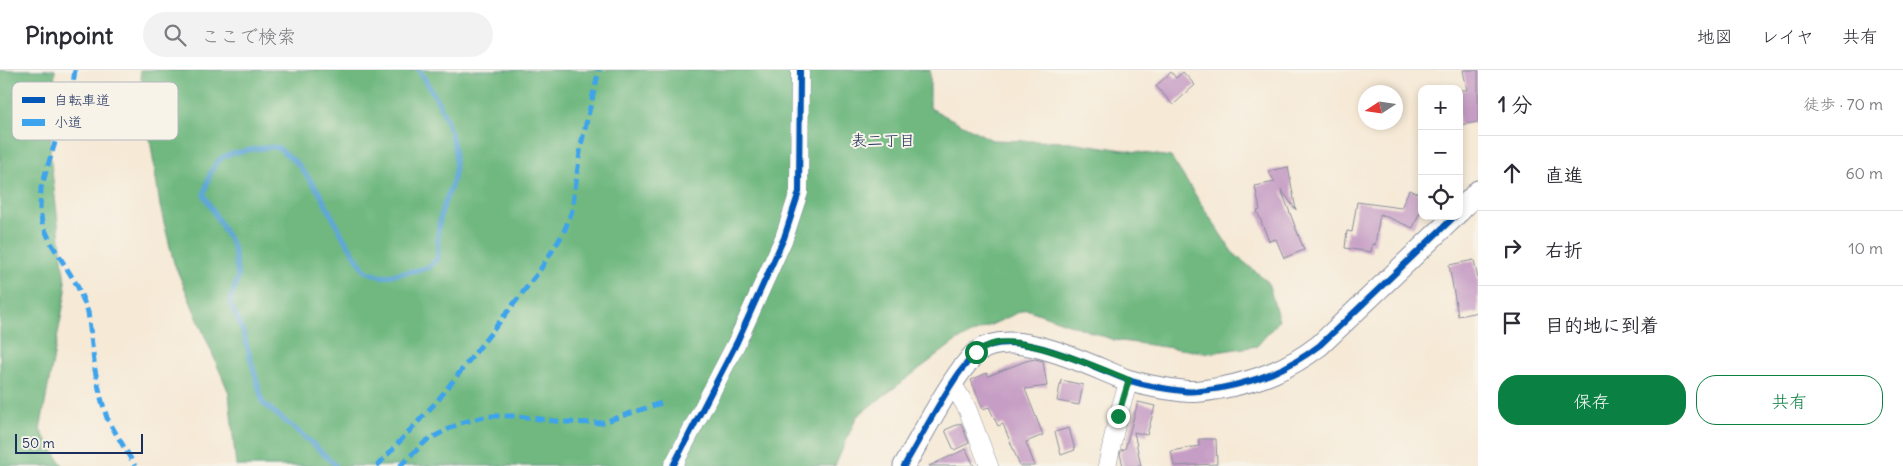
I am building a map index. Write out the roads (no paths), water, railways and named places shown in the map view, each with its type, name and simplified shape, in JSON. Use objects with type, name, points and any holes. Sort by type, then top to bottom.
[{"type":"street","points":[[672,466],[737,342],[784,238],[799,192],[800,70]]},
{"type":"street","points":[[1463,208],[1478,192]]},
{"type":"street","points":[[904,466],[952,383],[976,352],[989,345],[1006,342],[1020,343],[1079,360],[1129,380],[1184,391],[1198,391],[1247,383],[1300,361],[1320,346],[1451,220]]},
{"type":"street","points":[[1107,466],[1118,416],[1129,380]]},
{"type":"street","points":[[952,383],[967,408],[989,466]]},
{"type":"waterway","points":[[336,466],[312,443],[263,403],[243,332],[230,302],[238,277],[233,246],[204,195],[208,179],[215,164],[223,157],[257,149],[277,147],[297,163],[319,192],[342,235],[365,271],[382,277],[428,268],[438,258],[439,224],[453,180],[455,151],[441,108],[419,70]]},
{"type":"district","name":"表二丁目","points":[[883,140]]}]
